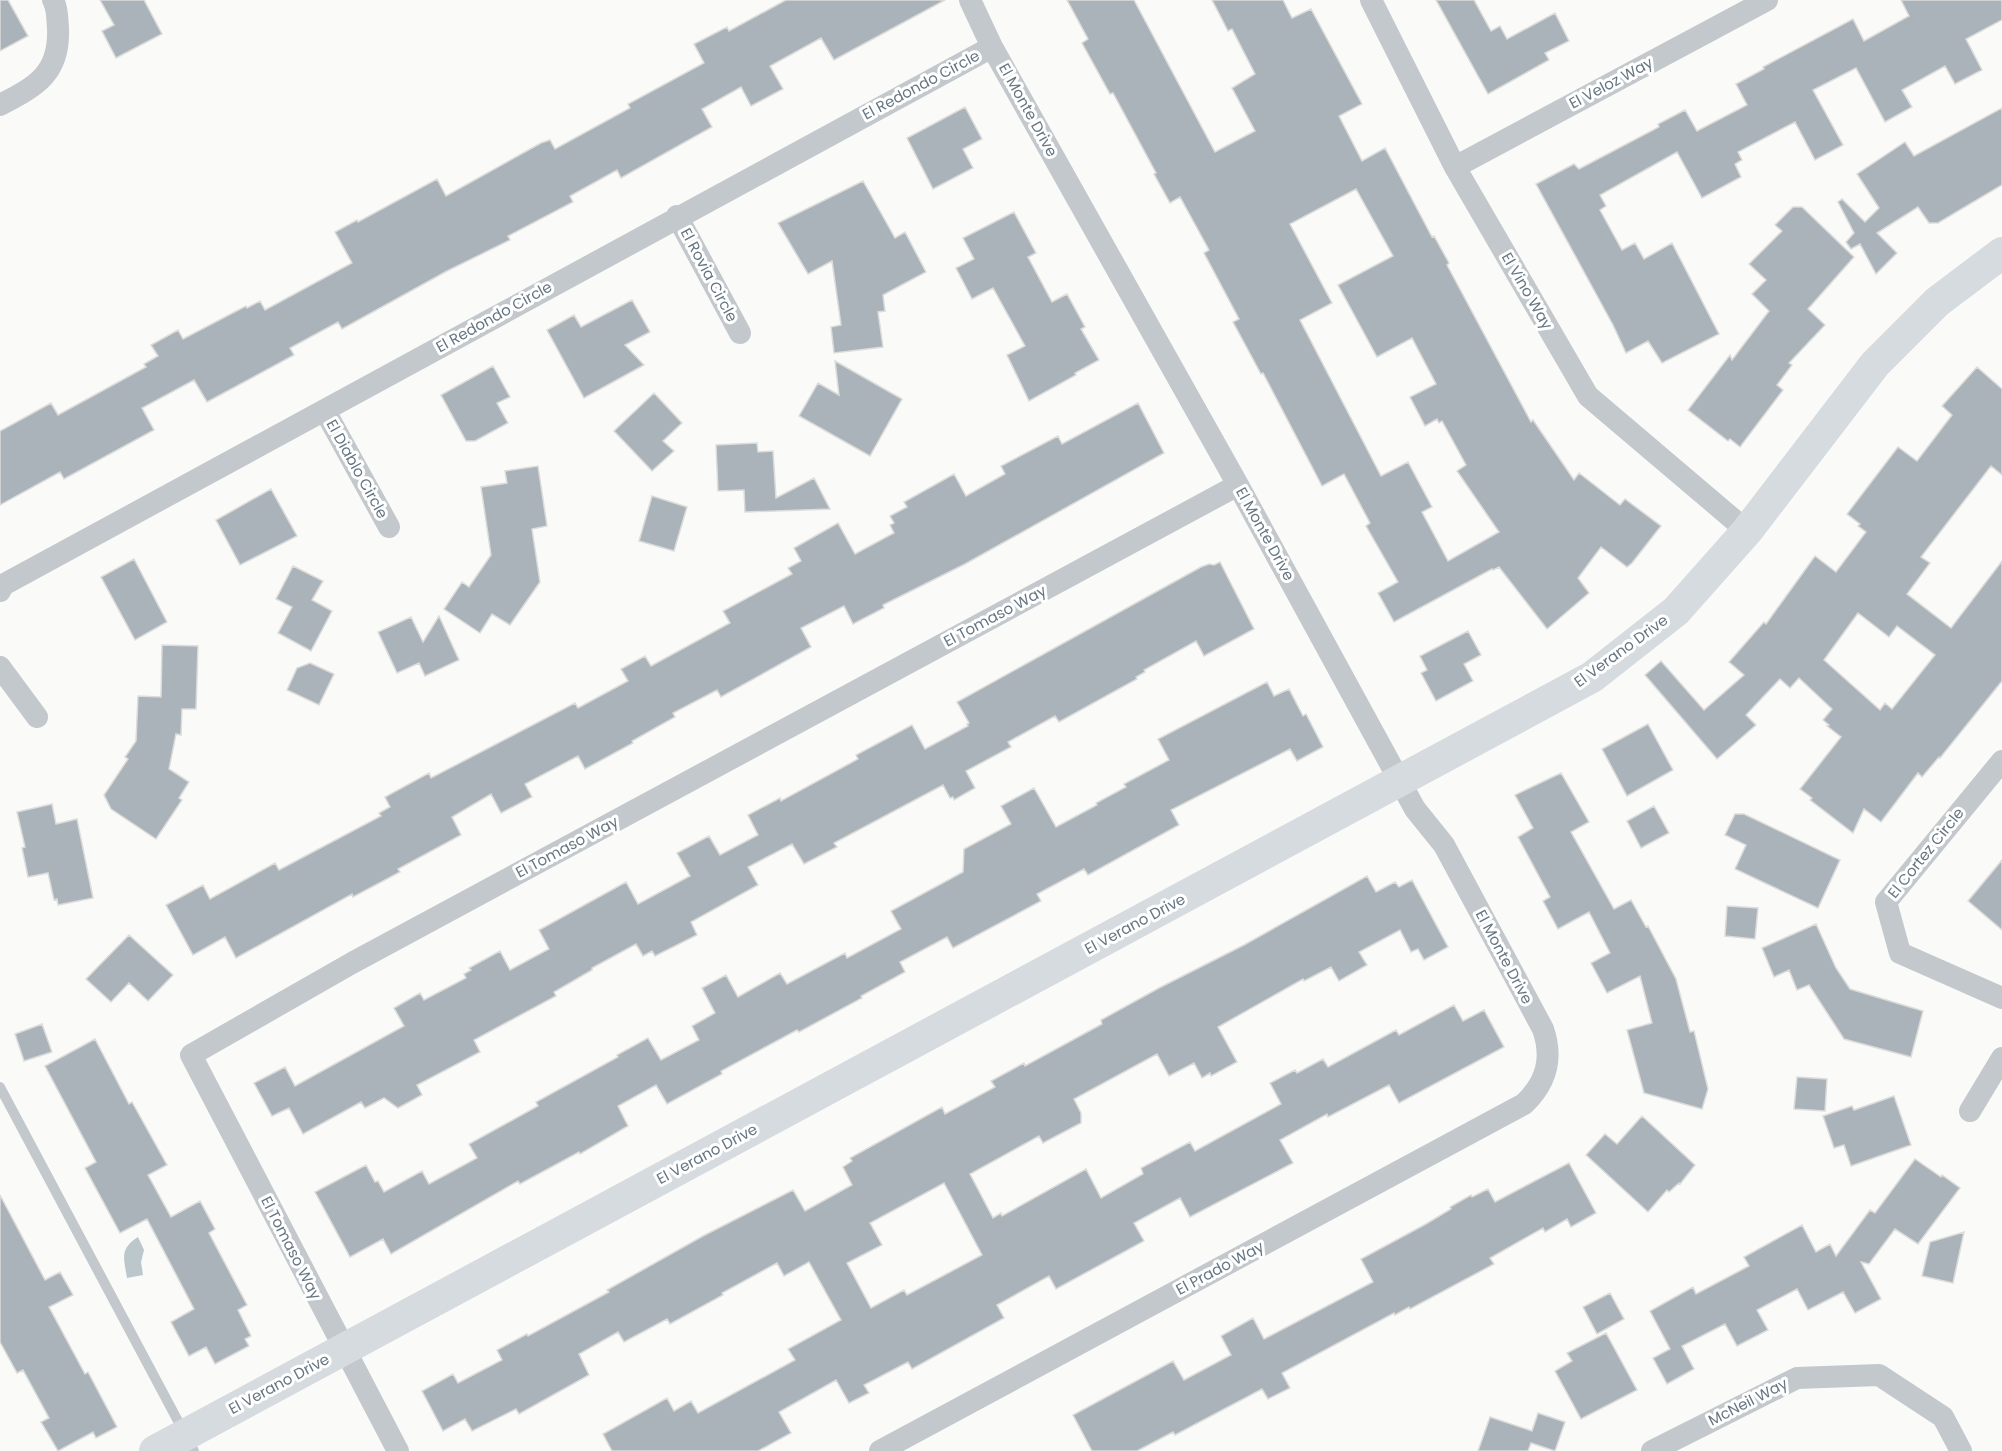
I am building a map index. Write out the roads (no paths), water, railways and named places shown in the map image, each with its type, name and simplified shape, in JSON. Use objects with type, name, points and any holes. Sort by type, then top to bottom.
[{"type":"street","points":[[0,105],[22,94],[50,72],[58,43],[57,7],[53,0]]},
{"type":"street","name":"El Monte Drive","points":[[970,0],[992,47],[1238,485],[1400,782],[1415,808],[1444,844],[1543,1029],[1556,1074]]},
{"type":"street","name":"El Vino Way","points":[[1371,0],[1455,167],[1588,396],[1747,531]]},
{"type":"street","name":"El Veloz Way","points":[[1455,167],[1767,0]]},
{"type":"street","name":"El Redondo Circle","points":[[0,591],[3,585],[992,47]]},
{"type":"street","name":"El Rovia Circle","points":[[678,216],[740,333]]},
{"type":"street","name":"El Verano Drive","points":[[155,1451],[190,1443],[344,1350],[1592,677],[1676,611],[1747,531],[1875,364],[1937,302],[2002,253]]},
{"type":"street","name":"El Diablo Circle","points":[[325,411],[389,527]]},
{"type":"street","name":"El Tomaso Way","points":[[344,1350],[191,1055],[352,963],[1238,485]]},
{"type":"street","points":[[0,667],[37,717]]},
{"type":"street","name":"El Cortez Circle","points":[[2002,761],[1886,902],[1900,953],[2002,998]]},
{"type":"street","points":[[1970,1111],[2002,1058]]},
{"type":"street","name":"El Prado Way","points":[[880,1451],[1524,1104],[1556,1074]]},
{"type":"street","points":[[344,1350],[398,1451]]},
{"type":"street","name":"McNeil Way","points":[[1652,1451],[1797,1378],[1879,1375],[1943,1417],[1961,1451]]},
{"type":"lane","points":[[0,1087],[190,1443]]}]
